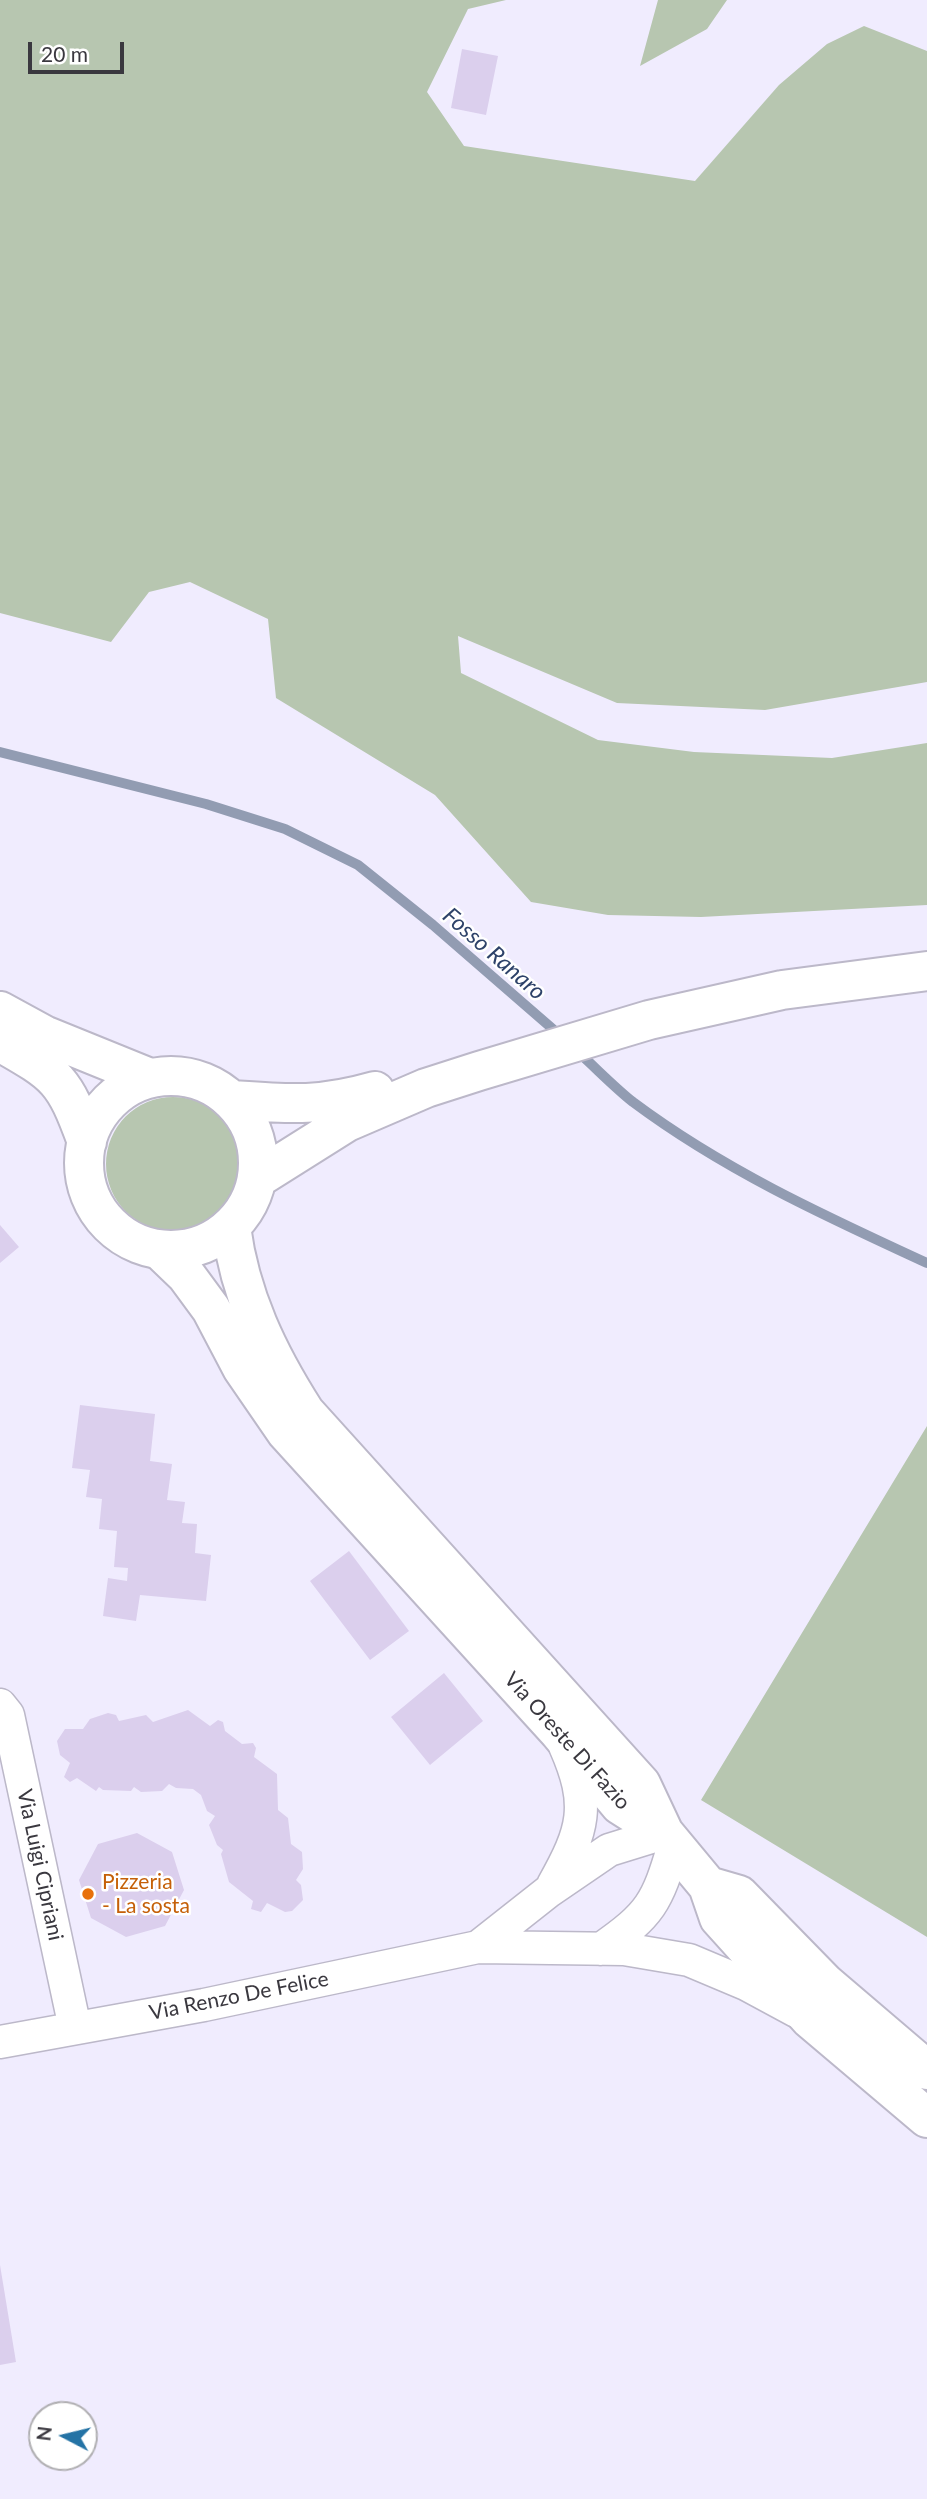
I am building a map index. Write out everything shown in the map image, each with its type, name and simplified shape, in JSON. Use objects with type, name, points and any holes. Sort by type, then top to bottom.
[{"type":"street","points":[[258,1178],[346,1122],[426,1088],[479,1071],[649,1020],[782,990],[927,971]]},
{"type":"street","points":[[0,1011],[44,1035],[150,1078]]},
{"type":"street","points":[[0,1042],[57,1077],[68,1092],[87,1142]]},
{"type":"street","points":[[172,1076],[194,1078],[214,1087],[232,1100],[251,1127],[259,1161],[258,1178],[251,1200],[231,1227],[200,1247],[161,1251],[131,1241],[112,1228],[97,1210],[88,1188],[84,1165],[87,1142],[95,1120],[110,1101],[129,1087],[150,1078],[172,1076]]},
{"type":"street","points":[[232,1100],[323,1103],[375,1091],[426,1088]]},
{"type":"street","name":"Via Oreste Di Fazio","points":[[231,1227],[236,1268],[245,1294],[277,1368],[306,1412],[641,1784],[669,1839]]},
{"type":"street","name":"Via Oreste Di Fazio","points":[[161,1251],[186,1275],[211,1309],[242,1368],[286,1432],[559,1732],[620,1805],[669,1839]]},
{"type":"street","name":"Via Luigi Cipriani","points":[[0,1705],[8,1715],[75,2028]]},
{"type":"street","points":[[549,1891],[574,1847],[581,1822],[579,1778],[559,1732]]},
{"type":"street","points":[[669,1839],[709,1886],[719,1918],[810,2019],[927,2118]]},
{"type":"street","points":[[478,1947],[549,1891],[609,1850],[669,1839]]},
{"type":"street","points":[[601,1949],[638,1923],[661,1890],[669,1839]]},
{"type":"street","points":[[709,1886],[739,1895],[825,1983],[927,2070]]},
{"type":"street","points":[[478,1947],[624,1949],[689,1960],[746,1984],[810,2019]]},
{"type":"street","name":"Via Renzo De Felice","points":[[0,2042],[204,2005],[478,1947]]},
{"type":"green space","points":[[0,0],[506,0],[468,9],[427,92],[464,146],[695,181],[779,85],[827,44],[864,26],[927,51],[927,682],[765,710],[617,703],[458,636],[461,673],[598,740],[694,752],[832,758],[927,743],[927,905],[701,917],[608,915],[531,902],[435,795],[276,698],[268,619],[190,582],[149,592],[111,642],[0,613]]},
{"type":"green space","points":[[658,0],[727,0],[707,29],[640,66]]},
{"type":"green space","points":[[173,1097],[199,1102],[221,1116],[235,1138],[240,1164],[235,1190],[221,1212],[199,1226],[173,1231],[147,1226],[125,1212],[111,1190],[106,1164],[111,1138],[125,1116],[147,1102]]},
{"type":"green space","points":[[927,1426],[927,1937],[701,1800]]},
{"type":"building","points":[[462,49],[498,56],[486,115],[451,108]]},
{"type":"building","points":[[0,1225],[19,1247],[0,1263]]},
{"type":"building","points":[[80,1405],[155,1414],[150,1461],[172,1464],[167,1500],[185,1502],[182,1523],[197,1524],[195,1553],[211,1555],[206,1601],[140,1595],[136,1621],[103,1616],[108,1578],[127,1581],[128,1568],[114,1567],[117,1531],[99,1529],[102,1499],[86,1497],[90,1470],[72,1468]]},
{"type":"building","points":[[349,1551],[409,1631],[370,1660],[310,1581]]},
{"type":"building","points":[[444,1673],[483,1721],[430,1765],[391,1717]]},
{"type":"building","points":[[188,1710],[210,1726],[218,1720],[223,1722],[225,1731],[242,1744],[253,1743],[256,1748],[254,1757],[277,1774],[278,1810],[288,1818],[291,1844],[302,1852],[303,1869],[296,1880],[301,1885],[303,1900],[292,1911],[285,1912],[267,1903],[261,1912],[251,1909],[253,1901],[229,1882],[221,1854],[223,1850],[217,1845],[209,1825],[215,1816],[207,1811],[201,1795],[193,1789],[176,1788],[169,1784],[162,1791],[141,1792],[134,1787],[131,1791],[103,1790],[99,1787],[96,1791],[77,1778],[70,1782],[64,1777],[70,1763],[60,1755],[57,1741],[65,1729],[83,1729],[90,1719],[108,1713],[116,1715],[119,1721],[146,1715],[153,1722]]},
{"type":"building","points":[[137,1833],[172,1852],[184,1890],[165,1926],[126,1937],[91,1918],[79,1880],[98,1844]]},
{"type":"building","points":[[0,2265],[16,2362],[0,2365]]},
{"type":"waterway","name":"Fosso Ranaro","points":[[0,752],[206,804],[285,829],[358,865],[433,925],[562,1037]]},
{"type":"waterway","name":"Fosso Ranaro","points":[[578,1052],[633,1102],[703,1149],[813,1209],[927,1263]]},
{"type":"place","name":"Pizzeria - La sosta","points":[[88,1894]]}]
